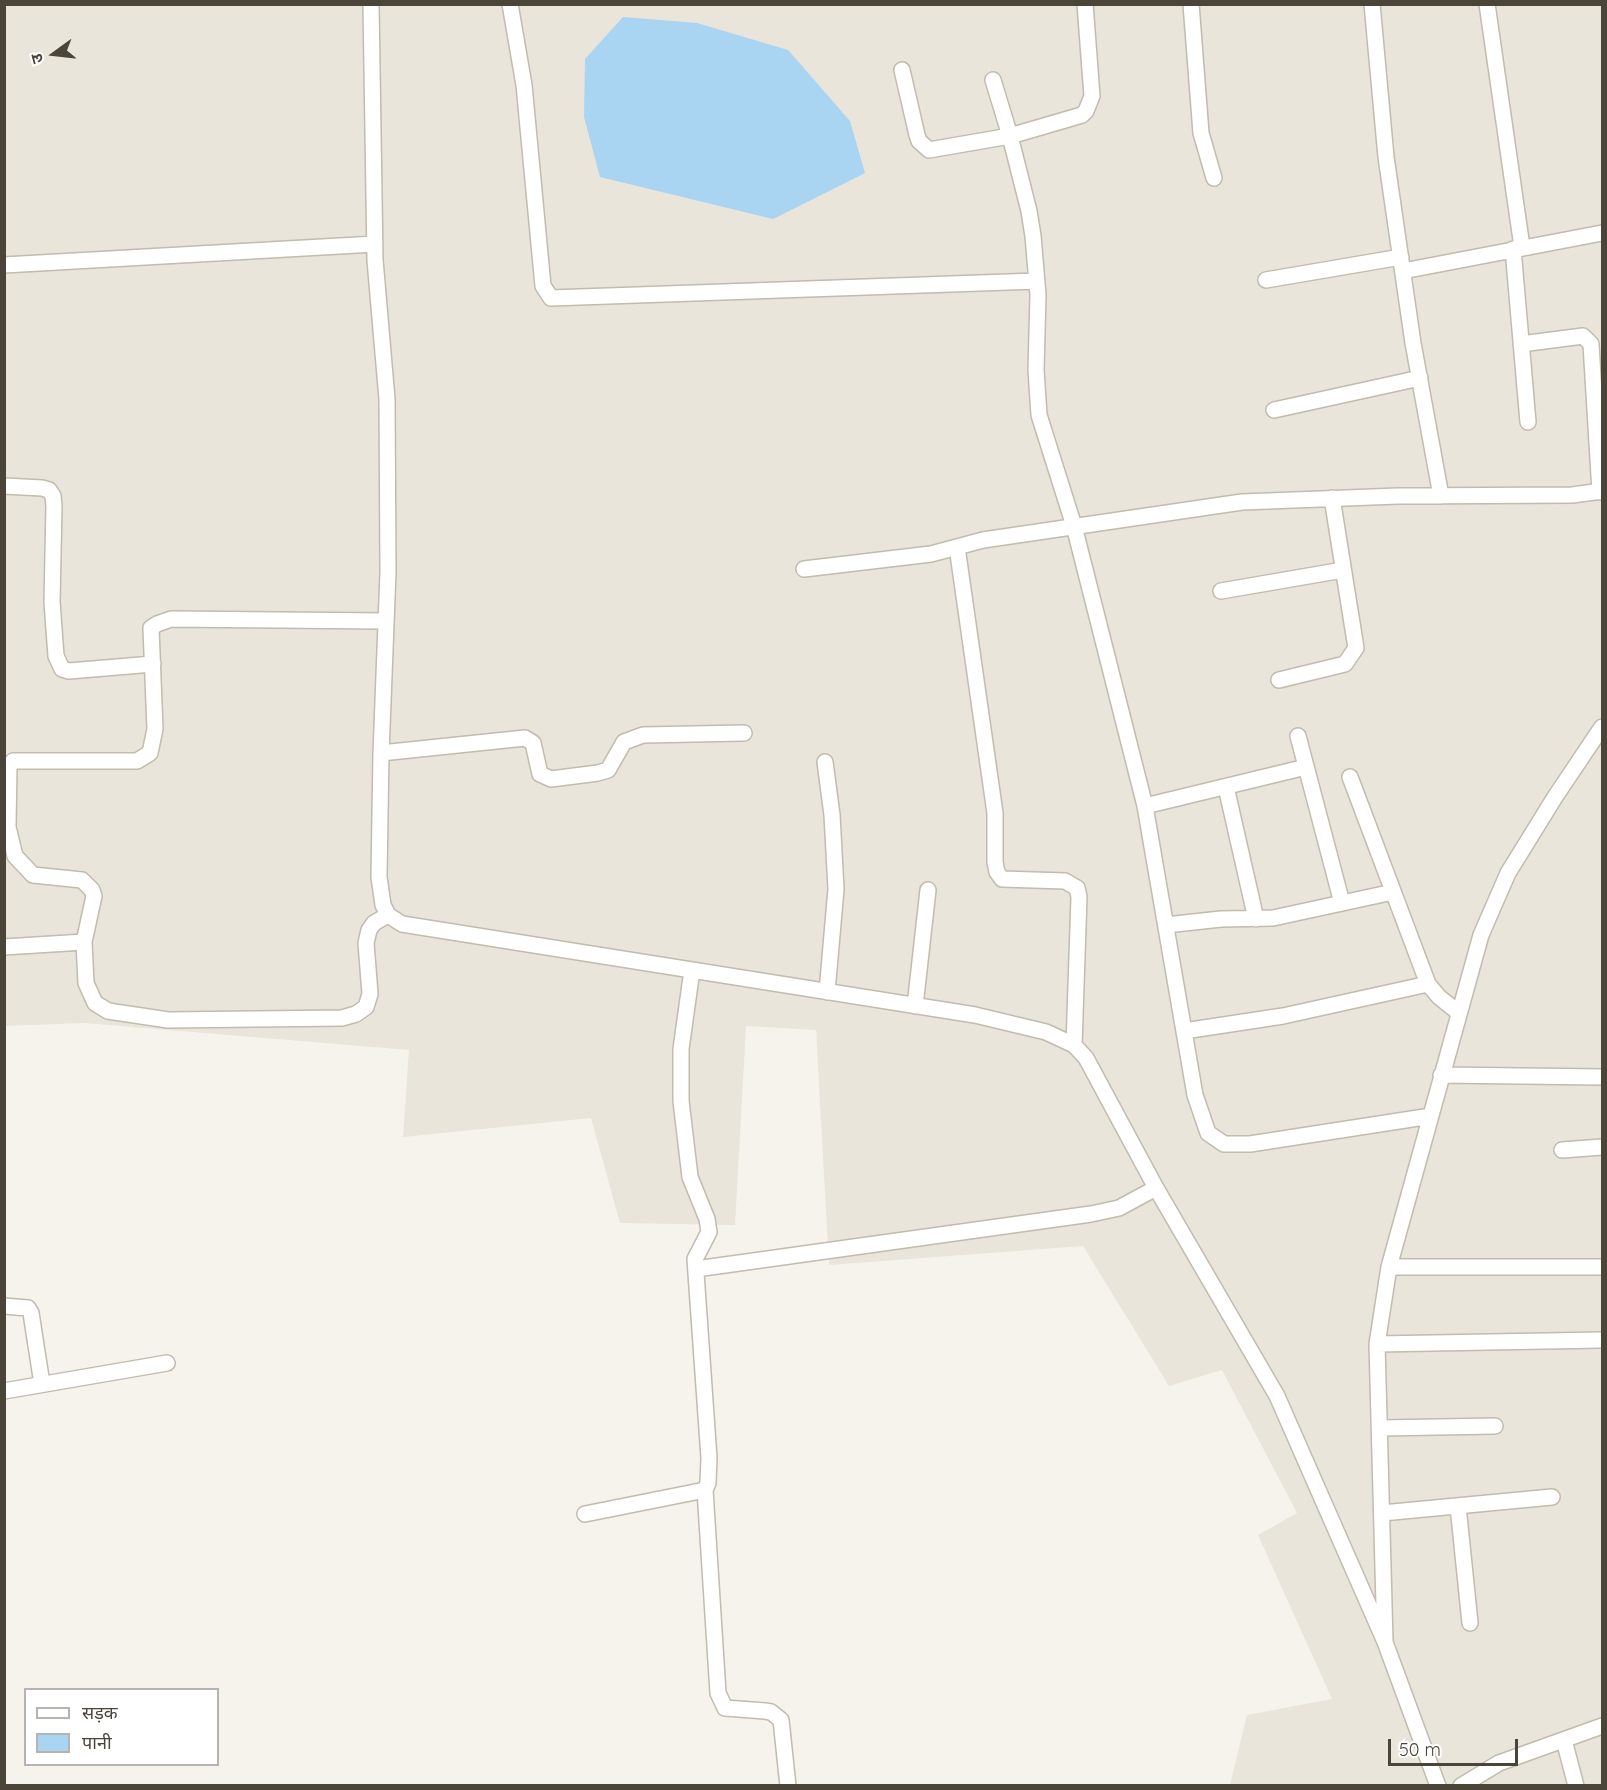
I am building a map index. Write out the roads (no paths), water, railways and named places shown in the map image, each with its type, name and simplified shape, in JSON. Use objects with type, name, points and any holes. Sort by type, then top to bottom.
[{"type":"street","points":[[371,4],[375,244],[387,399],[388,572],[379,876],[383,905],[388,915],[402,924],[975,1015],[1046,1032],[1074,1046],[1086,1058],[1156,1188],[1277,1396],[1385,1642],[1438,1785]]},
{"type":"street","points":[[510,4],[524,85],[543,286],[551,298],[692,291],[1037,281]]},
{"type":"street","points":[[902,70],[919,141],[929,150],[1010,136],[1082,115],[1092,96],[1085,4]]},
{"type":"street","points":[[1191,4],[1201,133],[1214,178]]},
{"type":"street","points":[[1372,4],[1386,157],[1420,378],[1441,496]]},
{"type":"street","points":[[1487,4],[1518,248],[1521,344],[1528,422]]},
{"type":"street","points":[[993,80],[1029,211],[1037,281],[1036,370],[1039,415],[1074,526],[1145,806],[1195,1095],[1208,1133],[1224,1144],[1250,1144],[1431,1116]]},
{"type":"street","points":[[1266,280],[1518,248],[1602,233]]},
{"type":"street","points":[[4,265],[375,244]]},
{"type":"street","points":[[804,569],[931,554],[983,540],[1242,502],[1332,498],[1572,495],[1601,491],[1599,420],[1591,344],[1583,336],[1521,344]]},
{"type":"street","points":[[1274,410],[1420,378]]},
{"type":"street","points":[[4,486],[42,488],[49,490],[53,496],[52,602],[56,656],[62,669],[69,671],[153,664]]},
{"type":"street","points":[[1279,680],[1345,664],[1356,648],[1332,498]]},
{"type":"street","points":[[957,547],[994,813],[997,872],[1002,879],[1065,881],[1077,888],[1079,897],[1074,1046]]},
{"type":"street","points":[[1221,591],[1343,570]]},
{"type":"street","points":[[385,621],[171,619],[157,624],[152,628],[155,729],[150,753],[137,761],[13,761],[9,765],[8,827],[15,856],[33,875],[82,880],[92,890],[94,896],[84,942],[86,983],[95,1003],[108,1011],[168,1020],[342,1018],[356,1014],[366,1007],[370,994],[366,943],[369,930],[374,923],[388,915]]},
{"type":"street","points":[[1385,1642],[1377,1344],[1389,1267],[1482,935],[1508,873],[1602,727]]},
{"type":"street","points":[[381,753],[525,738],[533,744],[540,774],[551,779],[608,770],[624,742],[643,735],[744,733]]},
{"type":"street","points":[[1298,736],[1341,903]]},
{"type":"street","points":[[1586,751],[1602,751]]},
{"type":"street","points":[[825,762],[832,815],[836,889],[826,992]]},
{"type":"street","points":[[1145,806],[1306,767]]},
{"type":"street","points":[[1350,777],[1428,984],[1439,998],[1459,1013]]},
{"type":"street","points":[[1226,787],[1256,919]]},
{"type":"street","points":[[915,1006],[928,890]]},
{"type":"street","points":[[1166,925],[1273,918],[1393,892]]},
{"type":"street","points":[[4,947],[84,942]]},
{"type":"street","points":[[692,970],[681,1049],[681,1101],[690,1177],[707,1219],[709,1232],[695,1259],[709,1458],[708,1483],[705,1490],[718,1693],[725,1708],[771,1712],[781,1720],[788,1785]]},
{"type":"street","points":[[1184,1031],[1282,1016],[1428,984]]},
{"type":"street","points":[[1441,1075],[1602,1077]]},
{"type":"street","points":[[1562,1150],[1602,1148]]},
{"type":"street","points":[[696,1269],[1091,1214],[1119,1208],[1156,1188]]},
{"type":"street","points":[[1389,1267],[1602,1267]]},
{"type":"street","points":[[4,1306],[28,1308],[31,1313],[42,1384]]},
{"type":"street","points":[[1377,1344],[1602,1340]]},
{"type":"street","points":[[4,1391],[167,1363]]},
{"type":"street","points":[[1381,1428],[1495,1426]]},
{"type":"street","points":[[585,1514],[705,1490]]},
{"type":"street","points":[[1382,1513],[1552,1497]]},
{"type":"street","points":[[1458,1506],[1470,1623]]},
{"type":"street","points":[[1461,1785],[1499,1764],[1602,1726]]},
{"type":"street","points":[[1564,1740],[1576,1785]]},
{"type":"water","points":[[623,17],[697,23],[788,50],[850,121],[865,173],[773,219],[600,177],[584,117],[585,59]]}]
